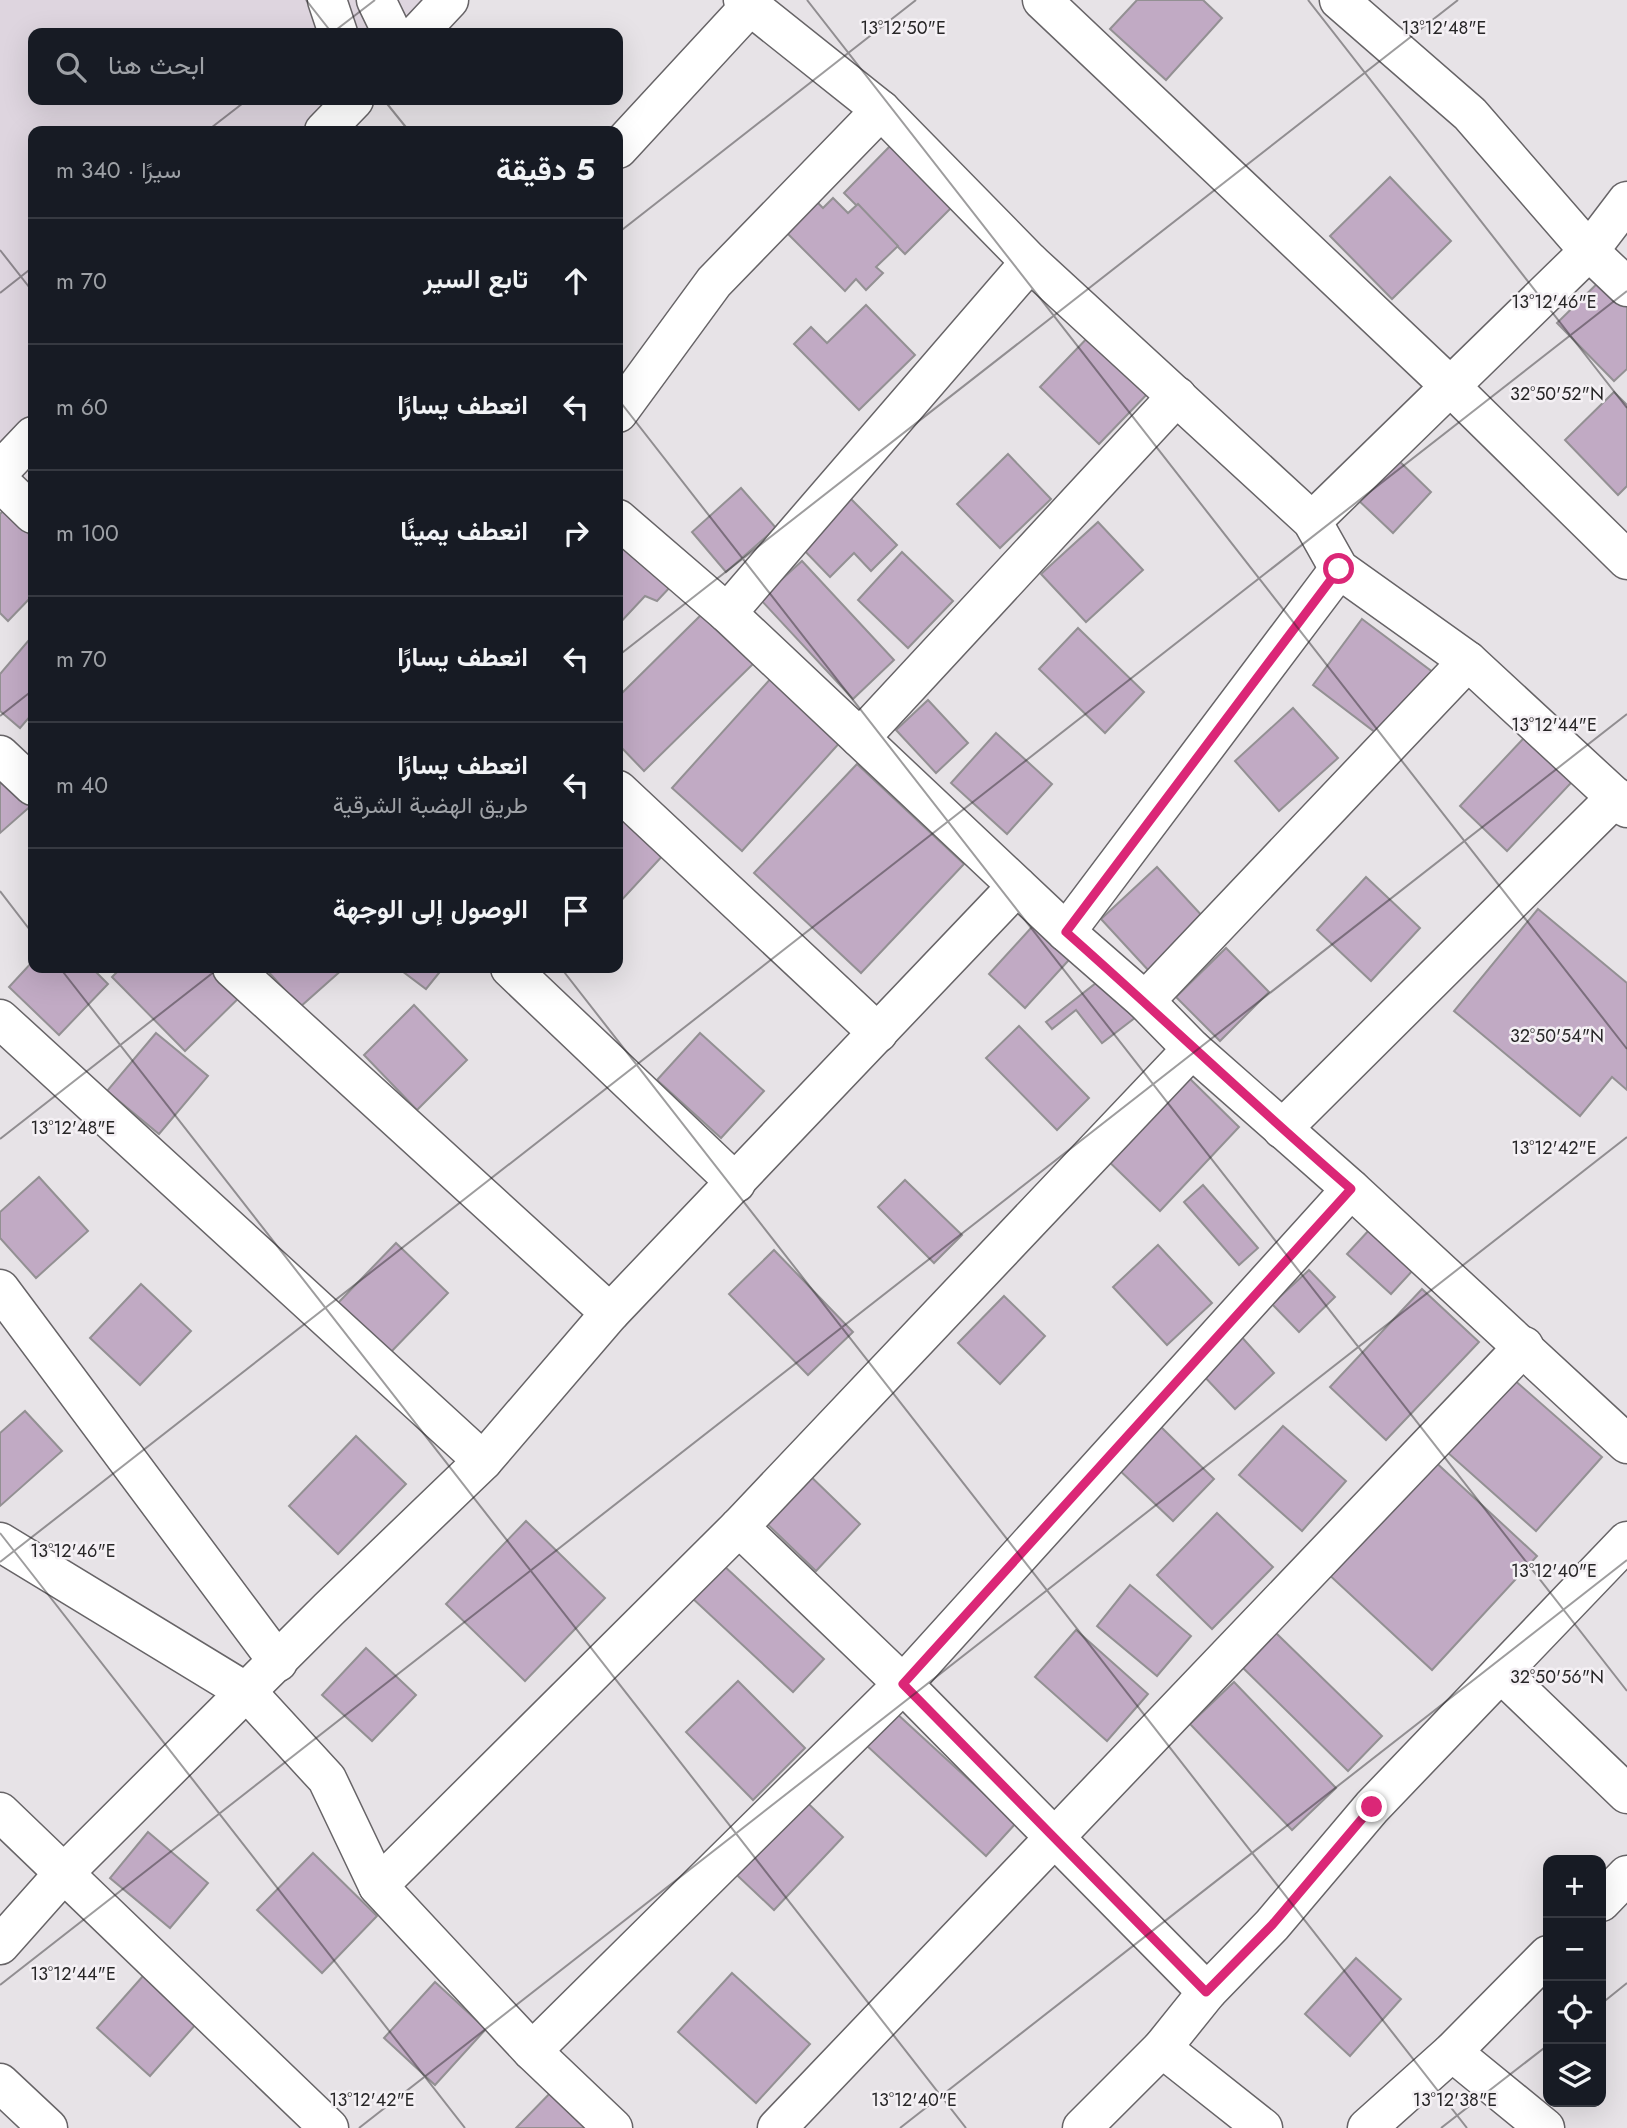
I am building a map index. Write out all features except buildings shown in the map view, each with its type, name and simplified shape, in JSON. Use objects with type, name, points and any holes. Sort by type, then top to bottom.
[{"type":"street","points":[[327,0],[336,28]]},
{"type":"street","points":[[376,0],[390,28]]},
{"type":"street","points":[[423,28],[449,0]]},
{"type":"street","points":[[1042,0],[1448,385],[1627,560]]},
{"type":"street","points":[[1339,0],[1470,114],[1589,251],[1627,287]]},
{"type":"street","points":[[623,143],[747,3],[881,110],[1030,262],[1312,521],[1339,569],[1468,661],[1621,802],[1282,1129]]},
{"type":"street","points":[[329,126],[349,105]]},
{"type":"street","points":[[623,406],[714,282],[881,110]]},
{"type":"street","points":[[1312,521],[1448,385],[1589,251],[1627,201]]},
{"type":"street","points":[[727,613],[1030,262]]},
{"type":"street","points":[[860,738],[1177,396]]},
{"type":"street","points":[[0,471],[28,441]]},
{"type":"street","points":[[0,482],[28,509]]},
{"type":"street","points":[[623,523],[727,613],[1017,887],[1145,1001],[1192,1049],[1524,1346],[1627,1444]]},
{"type":"street","points":[[1066,932],[1339,569]]},
{"type":"street","points":[[1145,1001],[1468,661]]},
{"type":"street","points":[[0,755],[28,781]]},
{"type":"street","points":[[623,795],[878,1033]]},
{"type":"street","points":[[0,1945],[64,1873],[483,1461],[610,1313],[1017,887]]},
{"type":"street","points":[[237,973],[610,1313]]},
{"type":"street","points":[[515,973],[736,1183]]},
{"type":"street","points":[[0,1019],[483,1461]]},
{"type":"street","points":[[378,1886],[739,1527],[1192,1049]]},
{"type":"street","points":[[532,2051],[903,1684],[1351,1189]]},
{"type":"street","points":[[0,1289],[278,1662]]},
{"type":"street","points":[[777,2128],[1524,1346]]},
{"type":"street","points":[[739,1527],[903,1684],[1206,1992]]},
{"type":"street","points":[[0,1542],[248,1693],[327,1779],[378,1886],[532,2051],[613,2128]]},
{"type":"street","points":[[1082,2128],[1162,2048],[1206,1992],[1272,1925],[1372,1807],[1500,1673],[1623,1553]]},
{"type":"street","points":[[1500,1673],[1627,1794]]},
{"type":"street","points":[[0,1812],[329,2128]]},
{"type":"street","points":[[1606,1897],[1627,1875]]},
{"type":"street","points":[[1367,2128],[1452,2052],[1543,1960]]},
{"type":"street","points":[[1162,2048],[1263,2128]]},
{"type":"street","points":[[1452,2052],[1545,2128]]},
{"type":"street","points":[[0,2083],[48,2128]]},
{"type":"shaded area","points":[[0,0],[449,0],[423,28],[28,28],[28,105],[349,105],[329,126],[28,126],[28,441],[0,471]]},
{"type":"route","points":[[1339,569],[1066,932],[1145,1001],[1192,1049],[1351,1189],[903,1684],[1206,1992],[1272,1925],[1372,1807]]}]
